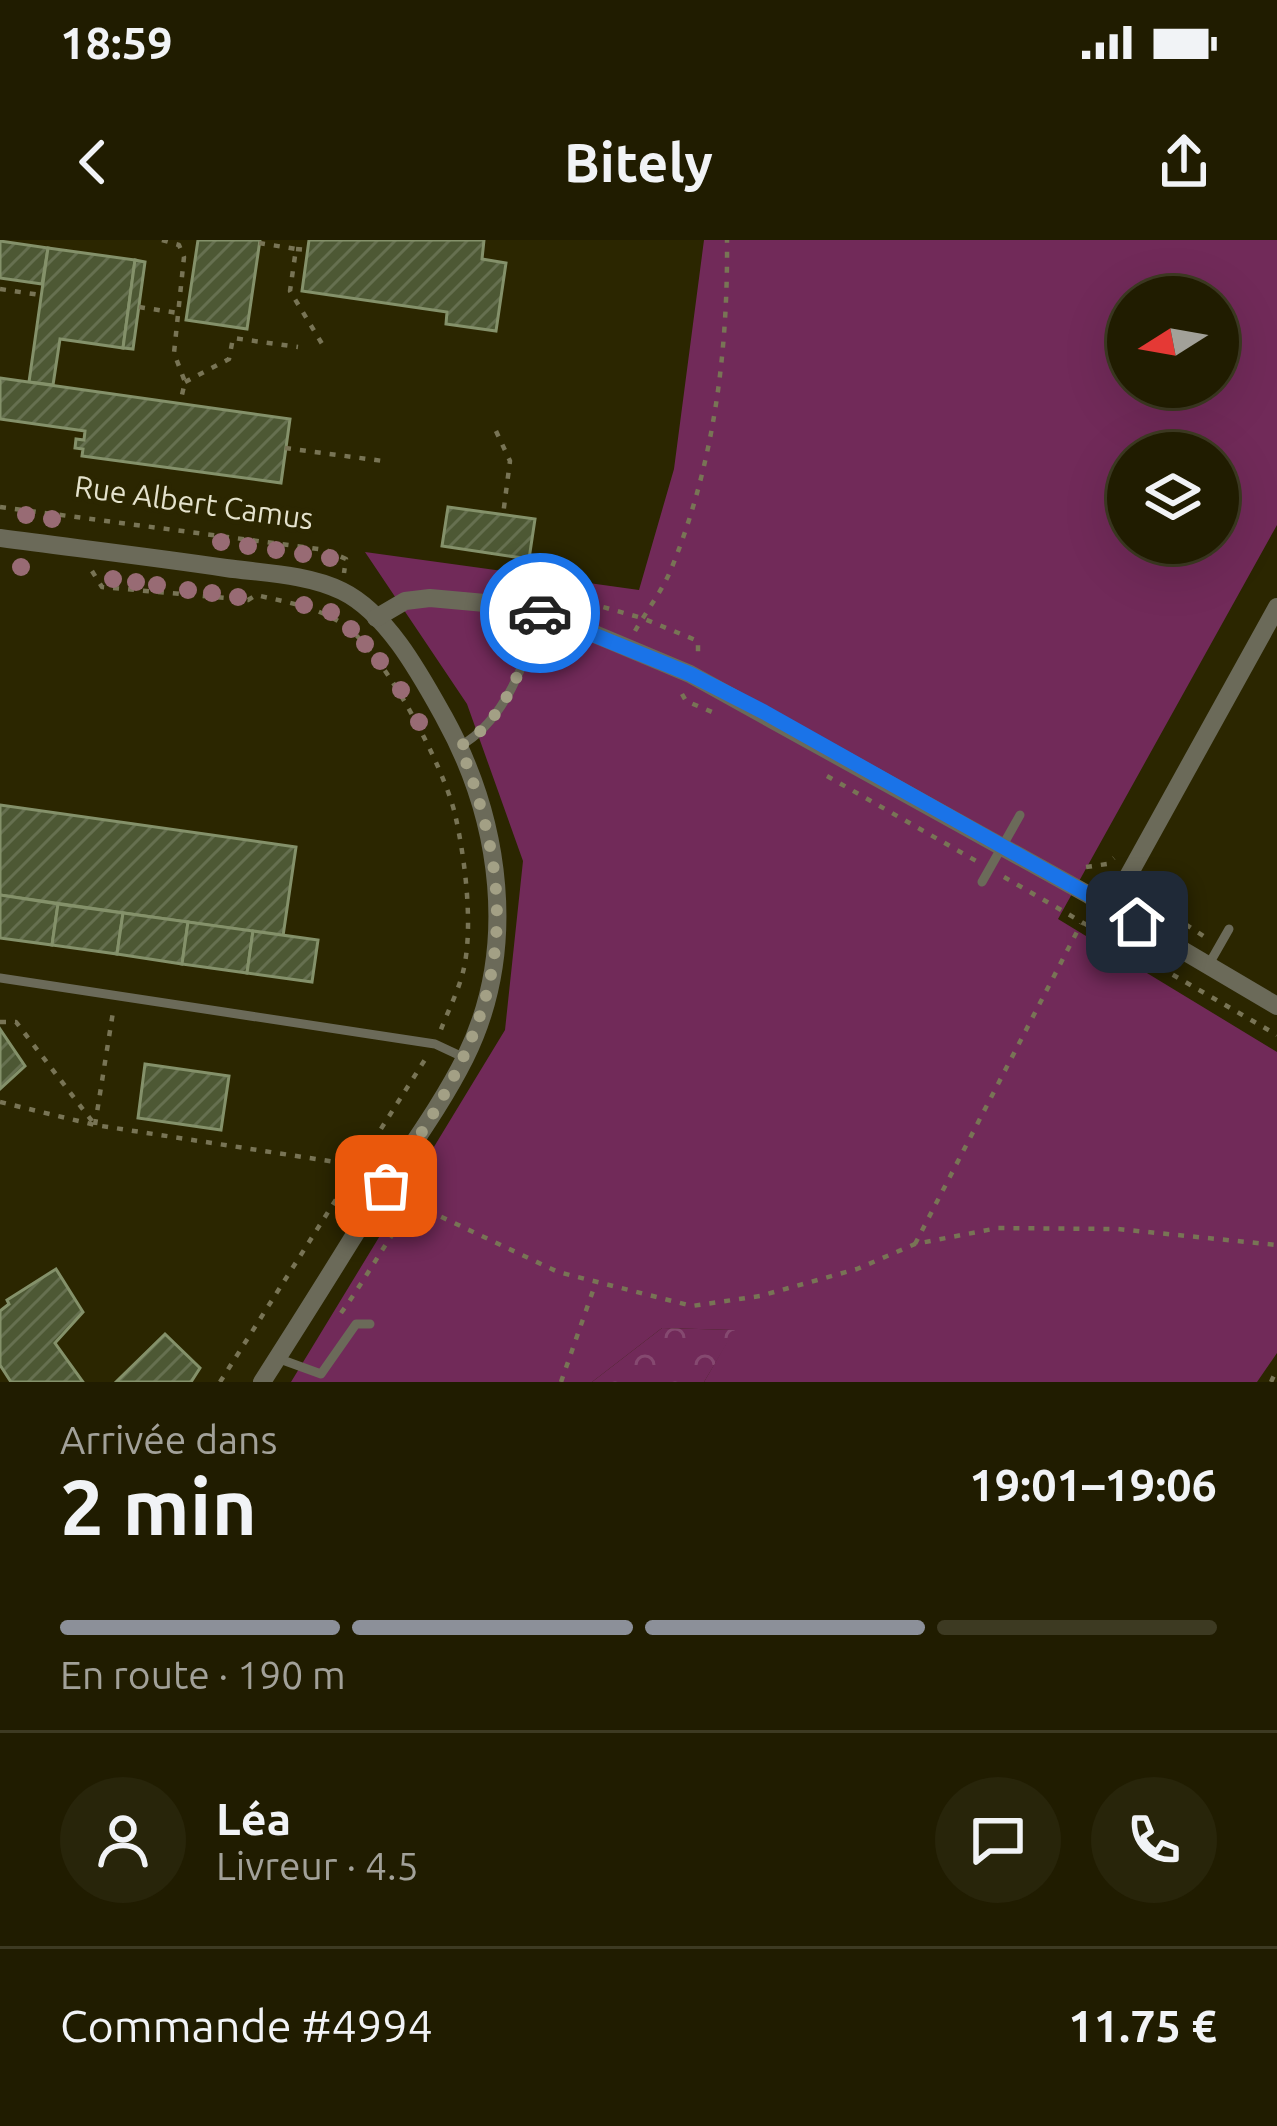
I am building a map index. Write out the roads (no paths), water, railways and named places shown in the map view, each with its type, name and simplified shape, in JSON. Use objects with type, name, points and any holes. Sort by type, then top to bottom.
[{"type":"street","name":"Rue Albert Camus","points":[[0,538],[291,577],[342,591],[376,617],[432,696],[460,746],[490,830],[498,892],[496,948],[487,998],[465,1058],[262,1382]]},
{"type":"street","points":[[376,617],[405,601],[430,598],[536,612],[625,646],[764,712],[1277,1006]]},
{"type":"street","points":[[1111,908],[1277,607]]},
{"type":"lane","points":[[460,746],[491,723],[520,665],[536,612]]},
{"type":"lane","points":[[982,882],[1020,815]]},
{"type":"lane","points":[[1209,964],[1229,929]]},
{"type":"lane","points":[[0,978],[435,1044],[465,1058]]},
{"type":"lane","points":[[278,1358],[321,1374],[356,1324],[370,1324]]}]
